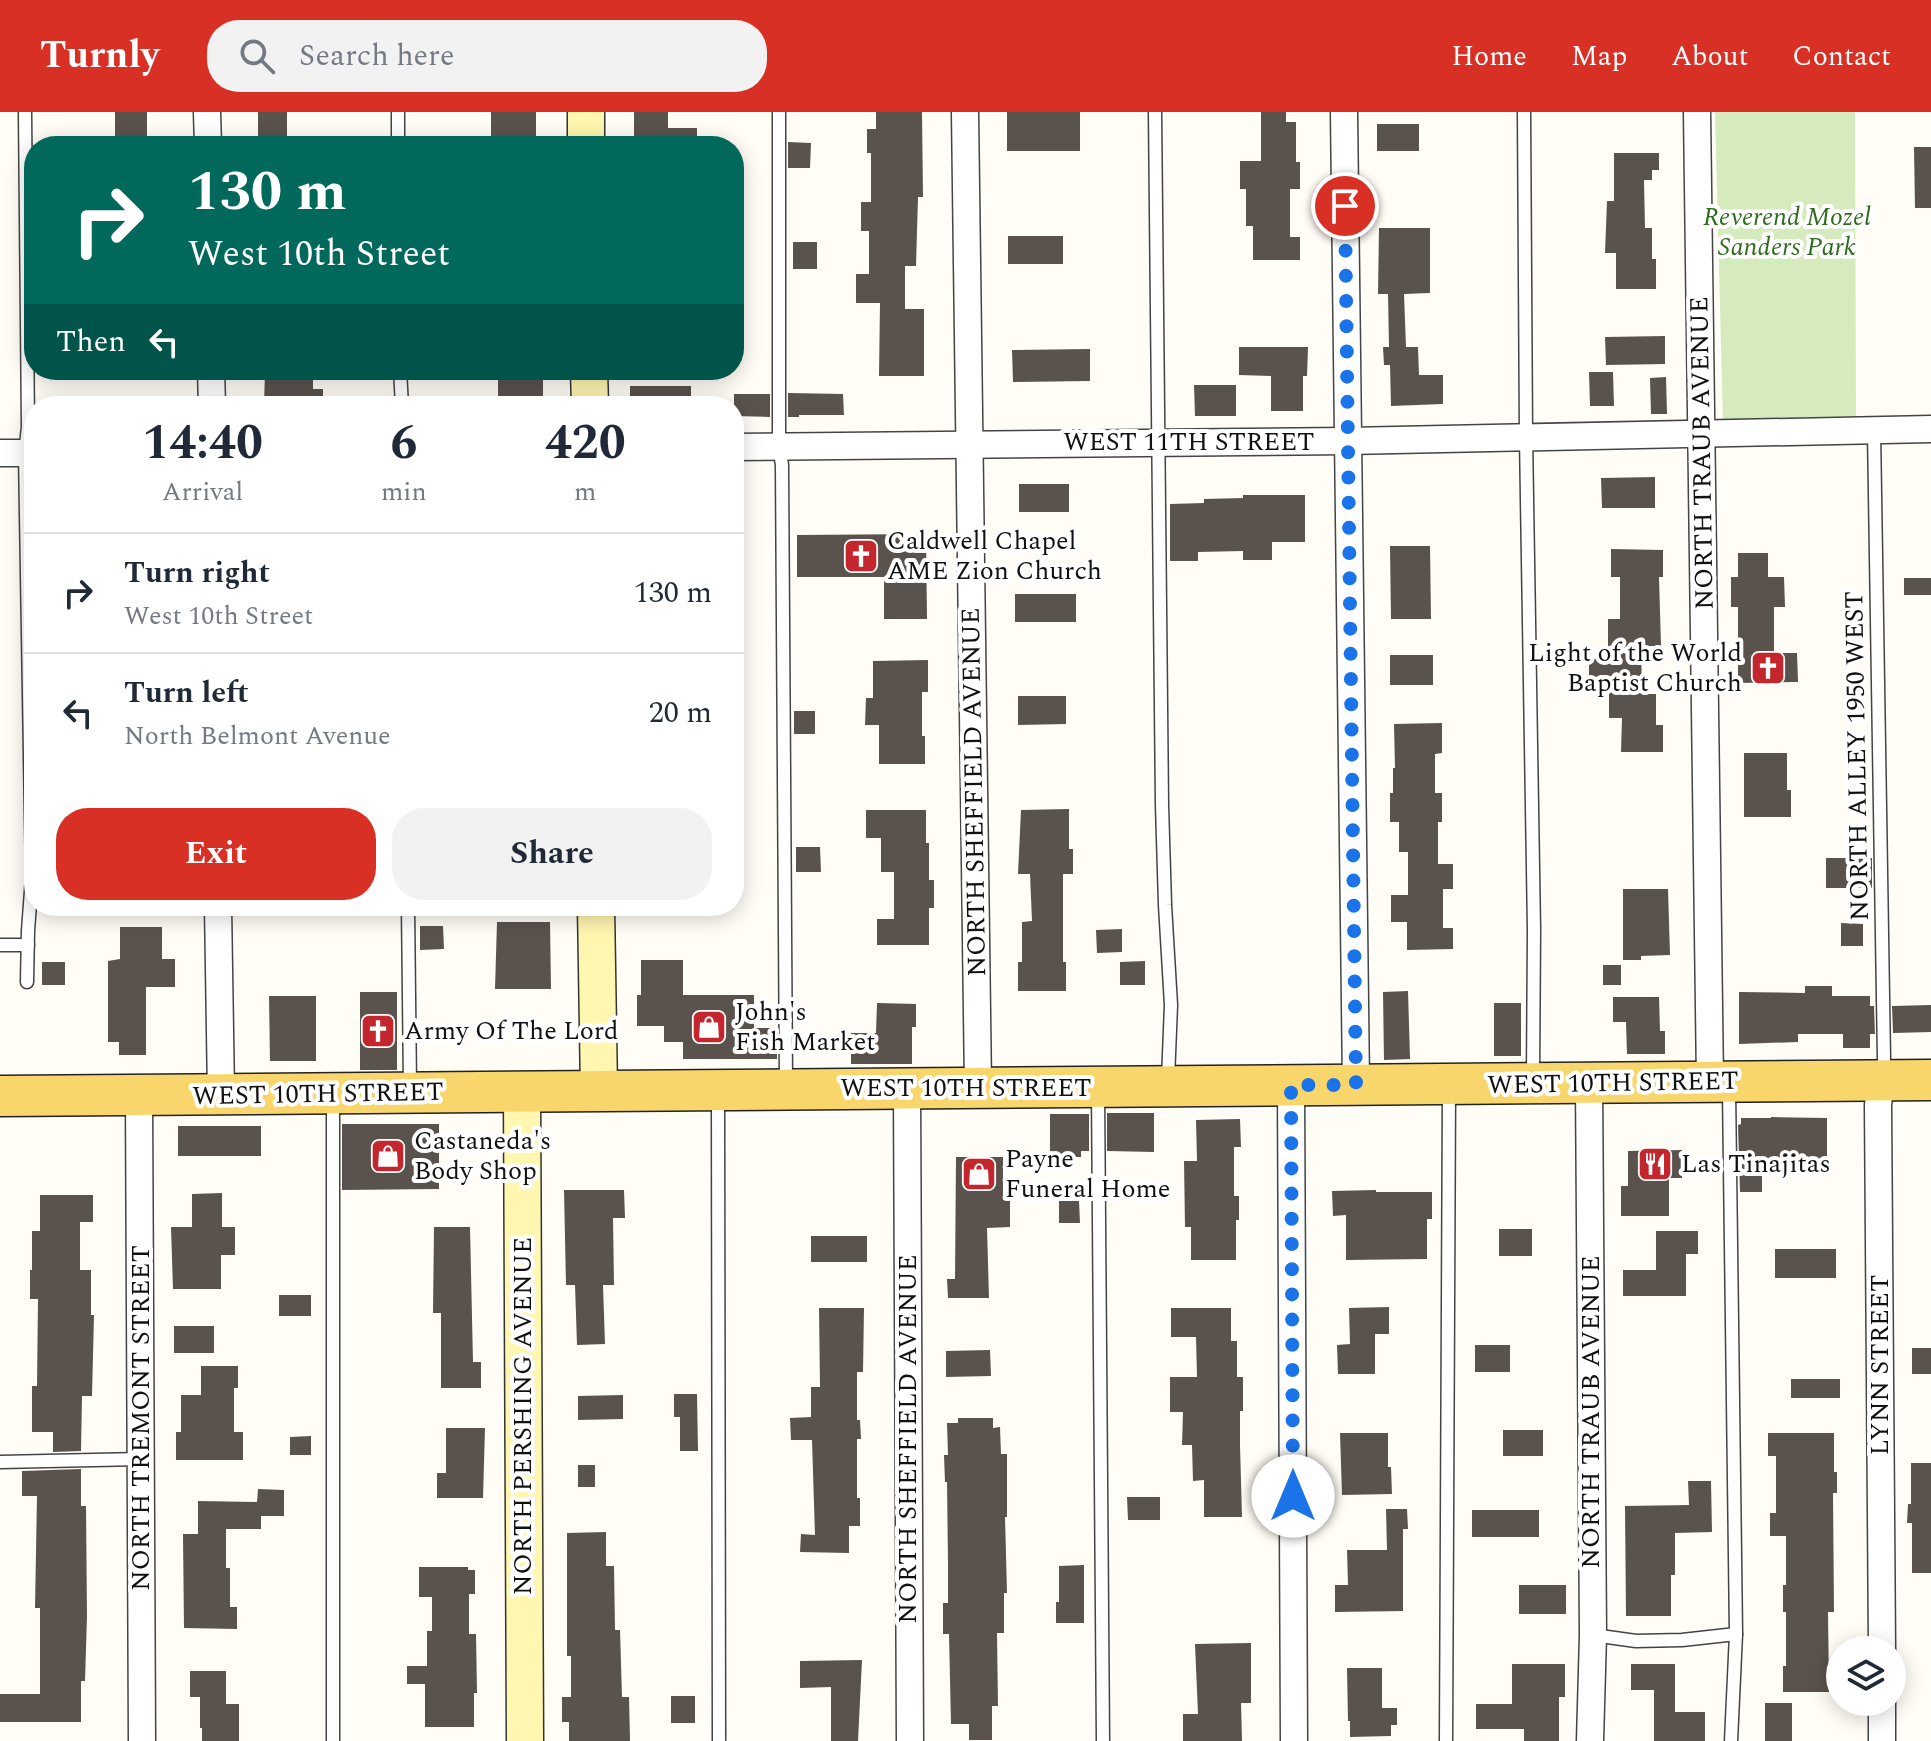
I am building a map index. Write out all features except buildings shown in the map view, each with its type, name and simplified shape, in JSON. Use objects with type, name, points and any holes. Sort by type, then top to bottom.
[{"type":"main road","name":"WEST 10TH STREET","points":[[0,1096],[1931,1080]]},
{"type":"street","points":[[207,112],[208,136]]},
{"type":"street","points":[[586,112],[586,136]]},
{"type":"street","name":"NORTH SHEFFIELD AVENUE","points":[[965,112],[978,1088]]},
{"type":"street","points":[[1344,112],[1356,1085]]},
{"type":"street","name":"NORTH TRAUB AVENUE","points":[[1697,112],[1719,1082]]},
{"type":"street","name":"WEST 11TH STREET","points":[[744,447],[1348,441],[1931,429]]},
{"type":"street","points":[[218,916],[221,1094]]},
{"type":"street","points":[[596,916],[599,1091]]},
{"type":"street","name":"LYNN STREET","points":[[1881,1081],[1878,1105],[1882,1636]]},
{"type":"street","name":"NORTH TRAUB AVENUE","points":[[1589,1083],[1593,1635],[1590,1741]]},
{"type":"street","points":[[1291,1085],[1294,1741]]},
{"type":"street","name":"NORTH SHEFFIELD AVENUE","points":[[907,1089],[910,1741]]},
{"type":"street","name":"NORTH PERSHING AVENUE","points":[[522,1092],[525,1741]]},
{"type":"street","name":"NORTH TREMONT STREET","points":[[139,1095],[142,1741]]},
{"type":"street","points":[[1882,1716],[1882,1741]]},
{"type":"lane","points":[[25,112],[25,136]]},
{"type":"lane","points":[[398,112],[398,136]]},
{"type":"lane","points":[[779,112],[786,1090]]},
{"type":"lane","points":[[1155,112],[1162,805],[1171,1005],[1168,1086]]},
{"type":"lane","points":[[1524,112],[1534,930],[1533,1083]]},
{"type":"lane","name":"NORTH ALLEY 1950 WEST","points":[[1874,431],[1883,956],[1884,1060],[1881,1081]]},
{"type":"lane","points":[[20,453],[24,594]]},
{"type":"lane","points":[[27,982],[30,916]]},
{"type":"lane","points":[[408,916],[410,1093]]},
{"type":"lane","points":[[0,945],[28,945]]},
{"type":"lane","points":[[1719,1082],[1736,1634],[1731,1741]]},
{"type":"lane","points":[[1446,1741],[1449,1084]]},
{"type":"lane","points":[[1098,1087],[1103,1741]]},
{"type":"lane","points":[[718,1090],[719,1741]]},
{"type":"lane","points":[[333,1094],[333,1741]]},
{"type":"lane","points":[[0,1462],[141,1459]]},
{"type":"lane","points":[[1593,1635],[1651,1641],[1736,1634]]},
{"type":"green space","name":"Reverend Mozel Sanders Park","points":[[1715,112],[1855,112],[1856,420],[1723,422]]},
{"type":"place","name":"Caldwell Chapel AME Zion Church","points":[[861,556]]},
{"type":"place","name":"Light of the World Baptist Church","points":[[1768,668]]},
{"type":"place","name":"John's Fish Market","points":[[709,1027]]},
{"type":"place","name":"Army Of The Lord","points":[[378,1031]]},
{"type":"place","name":"Castaneda's Body Shop","points":[[388,1156]]},
{"type":"place","name":"Las Tinajitas","points":[[1655,1164]]},
{"type":"place","name":"Payne Funeral Home","points":[[979,1174]]},
{"type":"route","points":[[1293,1496],[1291,1085],[1356,1085],[1345,206]]}]
